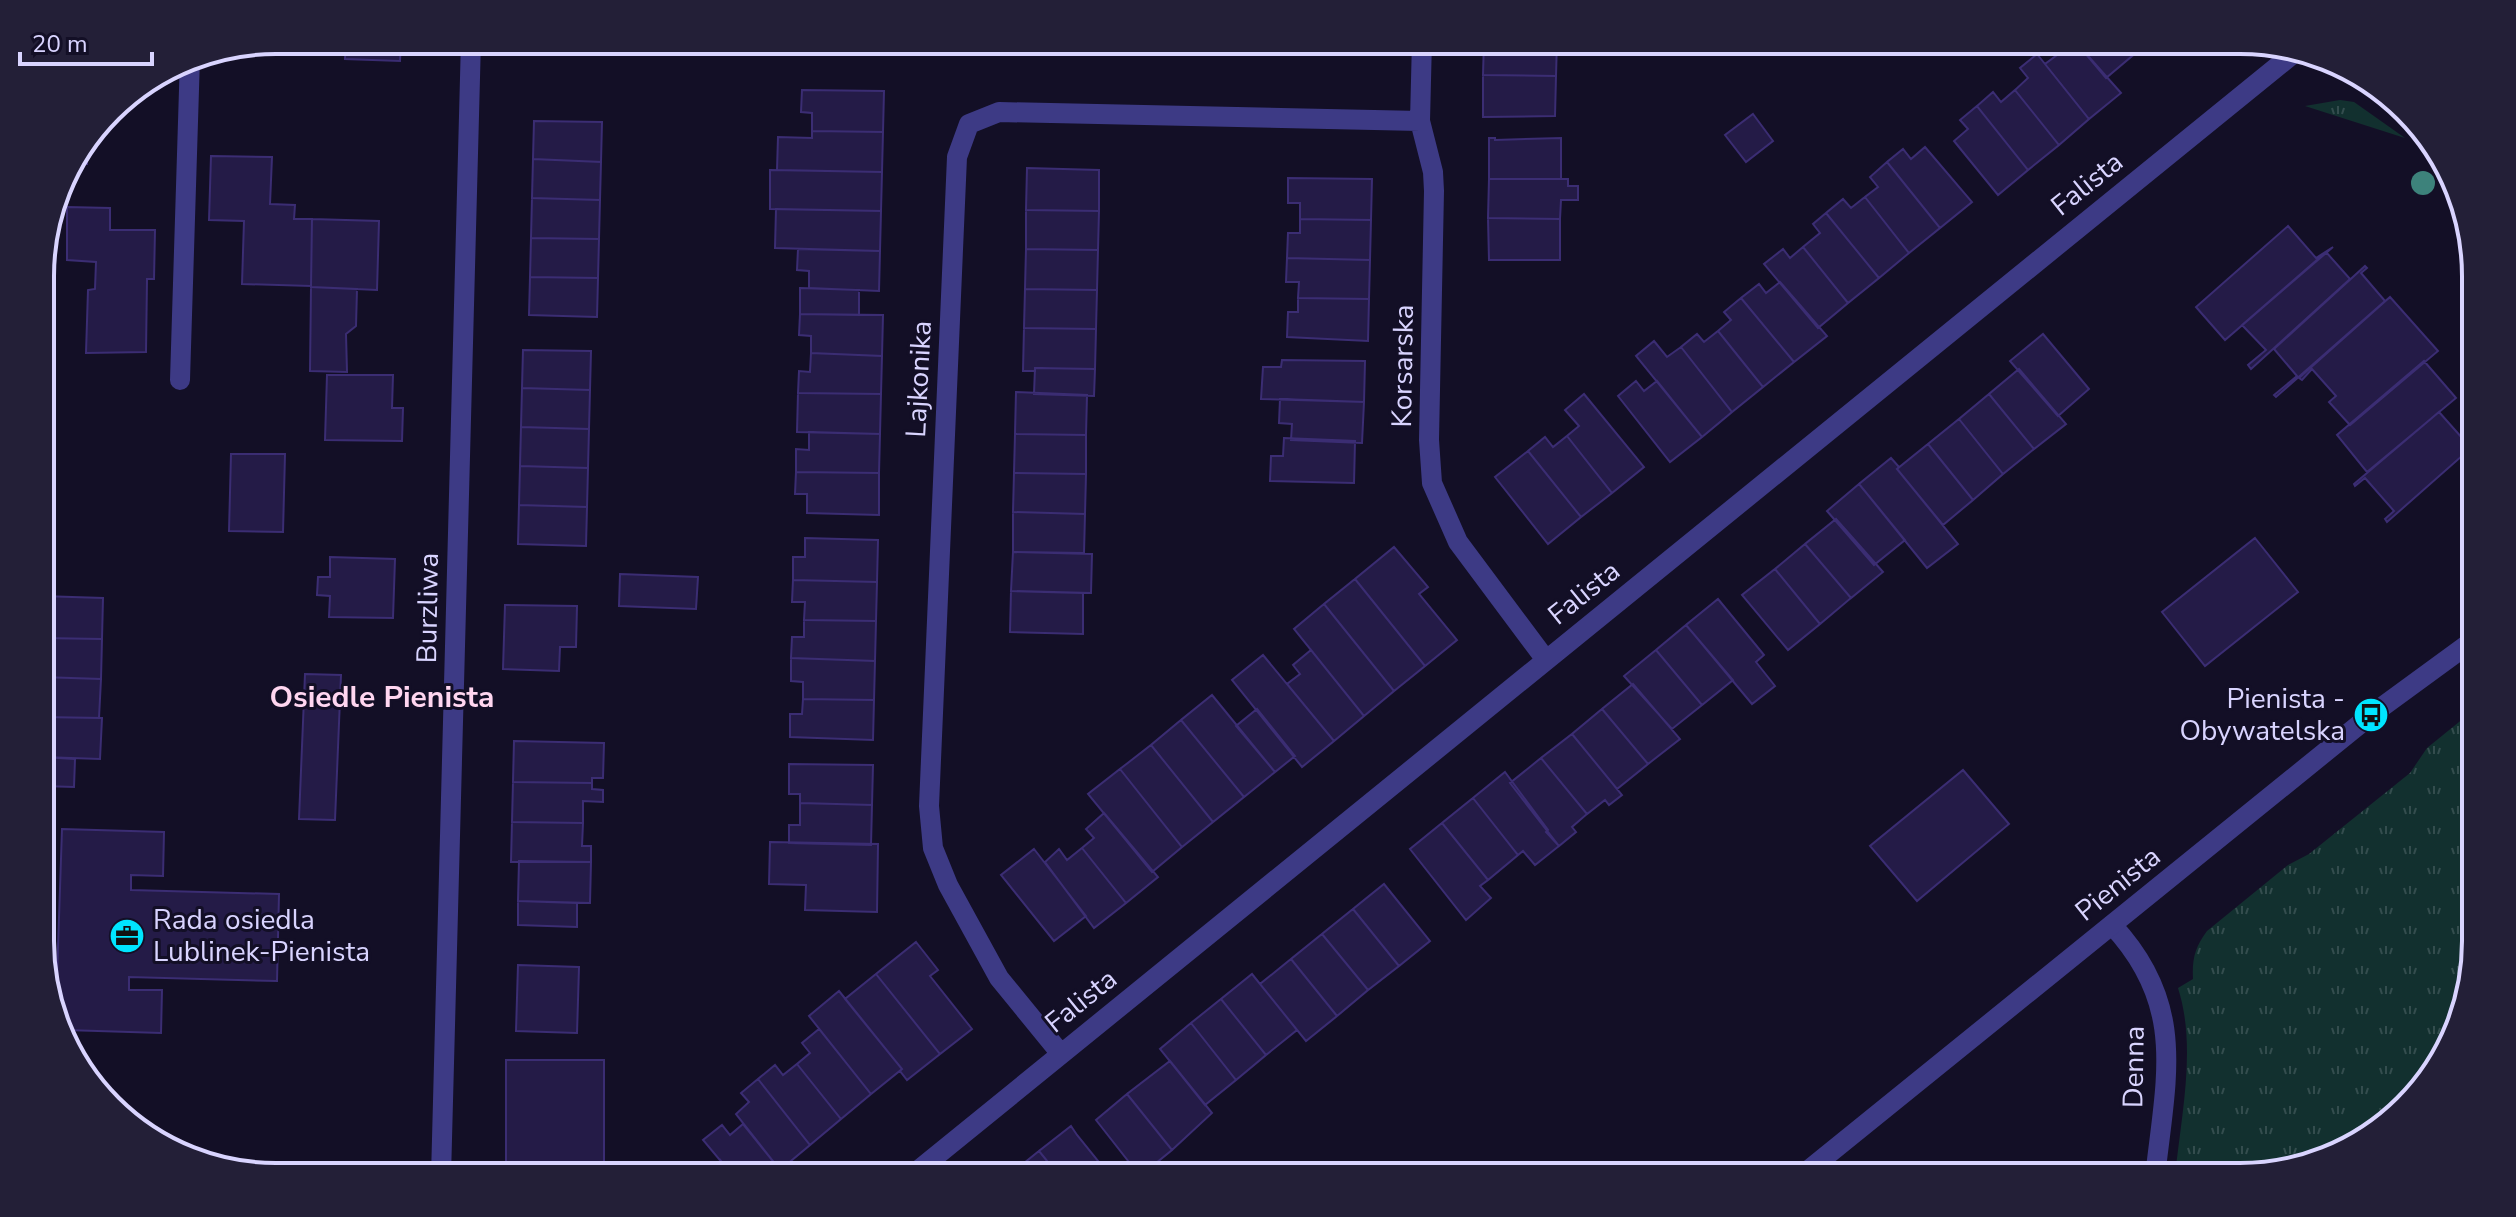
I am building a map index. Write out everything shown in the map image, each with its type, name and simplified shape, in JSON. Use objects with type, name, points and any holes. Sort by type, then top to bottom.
[{"type":"street","name":"Burzliwa","points":[[441,1163],[471,54]]},
{"type":"street","name":"Korsarska","points":[[1422,54],[1420,121],[1433,172],[1434,191],[1429,440],[1432,483],[1458,542],[1546,660]]},
{"type":"street","name":"Falista","points":[[927,1163],[2287,59]]},
{"type":"street","points":[[180,380],[190,72]]},
{"type":"street","name":"Lajkonika","points":[[1061,1054],[999,978],[948,885],[933,848],[929,806],[957,157],[969,124],[999,112],[1420,121]]},
{"type":"street","name":"Pienista","points":[[1817,1163],[2371,715],[2462,648]]},
{"type":"street","name":"Denna","points":[[2112,925],[2131,945],[2148,972],[2165,1026],[2156,1163]]},
{"type":"green space","points":[[2340,100],[2354,102],[2405,138],[2305,106]]},
{"type":"green space","points":[[2462,720],[2460,970],[2450,1012],[2432,1052],[2397,1098],[2375,1117],[2338,1140],[2283,1159],[2255,1163],[2177,1163],[2187,1057],[2184,1011],[2178,988],[2193,979],[2195,954],[2203,937],[2288,865],[2309,854],[2410,773],[2427,748]]},
{"type":"building","points":[[345,54],[400,54],[400,61],[345,59]]},
{"type":"building","points":[[1484,54],[1557,54],[1556,76],[1483,75]]},
{"type":"building","points":[[2037,54],[2089,119],[2059,145],[2015,90],[2028,78],[2020,68]]},
{"type":"building","points":[[2086,54],[2121,93],[2089,119],[2045,64],[2057,55]]},
{"type":"building","points":[[2086,54],[2134,54],[2106,78]]},
{"type":"building","points":[[1483,75],[1556,76],[1555,116],[1483,117]]},
{"type":"building","points":[[802,90],[884,91],[883,132],[812,131],[812,113],[801,112]]},
{"type":"building","points":[[2015,90],[2059,145],[2028,170],[1977,106],[1993,92],[2001,102]]},
{"type":"building","points":[[1977,106],[2028,170],[1998,195],[1954,141],[1968,129],[1960,120]]},
{"type":"building","points":[[1753,114],[1773,141],[1746,162],[1725,135]]},
{"type":"building","points":[[534,121],[602,122],[601,162],[533,159]]},
{"type":"building","points":[[812,131],[883,132],[882,172],[777,170],[778,137],[812,138]]},
{"type":"building","points":[[1489,138],[1561,138],[1561,179],[1489,179]]},
{"type":"building","points":[[1925,147],[1972,202],[1940,228],[1887,162],[1903,149],[1911,159]]},
{"type":"building","points":[[211,156],[272,157],[270,204],[295,205],[294,219],[312,219],[311,286],[242,284],[244,221],[209,220]]},
{"type":"building","points":[[533,159],[601,162],[600,200],[532,198]]},
{"type":"building","points":[[1887,162],[1940,228],[1909,253],[1865,197],[1878,187],[1870,177]]},
{"type":"building","points":[[1027,168],[1099,170],[1099,211],[1026,210]]},
{"type":"building","points":[[770,170],[882,172],[881,211],[770,209]]},
{"type":"building","points":[[1288,178],[1372,179],[1371,220],[1300,219],[1300,203],[1288,203]]},
{"type":"building","points":[[1489,179],[1568,179],[1568,186],[1578,186],[1578,200],[1561,200],[1560,219],[1488,218]]},
{"type":"building","points":[[1865,197],[1909,253],[1879,278],[1826,213],[1843,199],[1851,208]]},
{"type":"building","points":[[532,198],[600,200],[599,239],[531,238]]},
{"type":"building","points":[[67,207],[110,208],[110,230],[155,230],[154,279],[147,279],[146,352],[86,353],[88,290],[95,289],[96,262],[67,260]]},
{"type":"building","points":[[776,209],[881,211],[880,251],[775,248]]},
{"type":"building","points":[[1026,210],[1099,211],[1098,250],[1026,249]]},
{"type":"building","points":[[1826,213],[1879,278],[1848,303],[1803,247],[1820,233],[1813,224]]},
{"type":"building","points":[[1488,218],[1560,219],[1560,260],[1489,260]]},
{"type":"building","points":[[312,219],[379,221],[377,290],[311,287]]},
{"type":"building","points":[[1300,219],[1371,220],[1370,260],[1287,258],[1288,233],[1300,233]]},
{"type":"building","points":[[2288,226],[2316,258],[2333,247],[2225,340],[2196,307]]},
{"type":"building","points":[[531,238],[599,239],[598,278],[530,277]]},
{"type":"building","points":[[1803,247],[1848,303],[1818,328],[1764,264],[1783,249],[1790,258]]},
{"type":"building","points":[[798,249],[880,251],[879,291],[809,288],[809,271],[797,270]]},
{"type":"building","points":[[1026,249],[1098,250],[1097,290],[1025,289]]},
{"type":"building","points":[[2326,252],[2350,279],[2251,369],[2248,365],[2266,350],[2242,325]]},
{"type":"building","points":[[1287,258],[1370,260],[1369,299],[1298,298],[1299,282],[1286,282]]},
{"type":"building","points":[[2365,266],[2367,268],[2361,273],[2385,301],[2276,397],[2274,395],[2297,376],[2274,349]]},
{"type":"building","points":[[530,277],[598,278],[597,317],[529,315]]},
{"type":"building","points":[[1780,282],[1827,336],[1794,362],[1741,298],[1759,284],[1766,293]]},
{"type":"building","points":[[311,287],[357,289],[356,326],[346,334],[347,372],[310,371]]},
{"type":"building","points":[[800,288],[859,290],[859,315],[800,314]]},
{"type":"building","points":[[1025,289],[1097,290],[1096,329],[1024,328]]},
{"type":"building","points":[[2390,297],[2438,351],[2350,425],[2329,402],[2336,396],[2312,369],[2302,380],[2299,378]]},
{"type":"building","points":[[1298,298],[1369,299],[1368,341],[1287,337],[1288,312],[1298,312]]},
{"type":"building","points":[[1741,298],[1794,362],[1763,387],[1718,331],[1731,320],[1724,312]]},
{"type":"building","points":[[800,314],[883,315],[882,356],[811,353],[811,336],[799,335]]},
{"type":"building","points":[[1024,328],[1096,329],[1095,369],[1035,368],[1035,371],[1023,371]]},
{"type":"building","points":[[1718,331],[1763,387],[1732,412],[1681,347],[1697,334],[1704,342]]},
{"type":"building","points":[[2043,334],[2089,389],[2058,416],[2010,361]]},
{"type":"building","points":[[1654,341],[1667,357],[1681,347],[1732,412],[1702,437],[1636,356]]},
{"type":"building","points":[[523,350],[591,351],[590,390],[522,388]]},
{"type":"building","points":[[811,353],[882,356],[881,394],[798,393],[799,371],[810,372]]},
{"type":"building","points":[[1282,360],[1365,361],[1364,402],[1261,399],[1263,367],[1281,367]]},
{"type":"building","points":[[2424,361],[2456,398],[2367,472],[2337,435]]},
{"type":"building","points":[[1035,368],[1095,369],[1094,396],[1034,394]]},
{"type":"building","points":[[2019,369],[2066,424],[2034,449],[1989,394]]},
{"type":"building","points":[[327,375],[393,375],[392,408],[403,408],[402,441],[325,440]]},
{"type":"building","points":[[1636,381],[1644,391],[1657,381],[1702,437],[1670,462],[1618,396]]},
{"type":"building","points":[[522,388],[590,390],[589,429],[521,427]]},
{"type":"building","points":[[1016,392],[1087,395],[1086,435],[1015,434]]},
{"type":"building","points":[[798,393],[881,394],[880,434],[797,432]]},
{"type":"building","points":[[1584,394],[1644,467],[1612,493],[1567,436],[1579,426],[1565,410]]},
{"type":"building","points":[[1989,394],[2034,449],[2003,474],[1959,419]]},
{"type":"building","points":[[1280,399],[1364,402],[1362,443],[1291,440],[1292,424],[1279,423]]},
{"type":"building","points":[[2439,412],[2462,438],[2462,456],[2387,522],[2385,519],[2394,511],[2365,478],[2354,484]]},
{"type":"building","points":[[1959,419],[2003,474],[1973,500],[1928,444]]},
{"type":"building","points":[[521,427],[589,429],[588,468],[520,466]]},
{"type":"building","points":[[809,432],[880,434],[879,473],[796,472],[796,449],[809,450]]},
{"type":"building","points":[[1015,434],[1086,435],[1086,474],[1014,473]]},
{"type":"building","points":[[1567,436],[1612,493],[1581,517],[1528,451],[1545,437],[1553,447]]},
{"type":"building","points":[[1284,438],[1355,441],[1354,483],[1270,481],[1271,456],[1283,456]]},
{"type":"building","points":[[1928,444],[1973,500],[1943,525],[1897,469]]},
{"type":"building","points":[[1528,451],[1581,517],[1548,544],[1495,477]]},
{"type":"building","points":[[231,454],[285,454],[283,532],[229,531]]},
{"type":"building","points":[[1891,458],[1958,544],[1927,568],[1859,484]]},
{"type":"building","points":[[520,466],[588,468],[587,507],[519,505]]},
{"type":"building","points":[[796,472],[879,473],[879,515],[807,513],[807,494],[795,494]]},
{"type":"building","points":[[1014,473],[1086,474],[1085,514],[1013,512]]},
{"type":"building","points":[[1859,484],[1905,540],[1874,565],[1827,511]]},
{"type":"building","points":[[519,505],[587,507],[586,546],[518,544]]},
{"type":"building","points":[[1013,512],[1085,514],[1084,553],[1013,552]]},
{"type":"building","points":[[1836,519],[1883,572],[1851,598],[1805,544]]},
{"type":"building","points":[[805,538],[878,540],[877,582],[793,580],[793,557],[805,557]]},
{"type":"building","points":[[2255,538],[2298,592],[2205,666],[2162,612]]},
{"type":"building","points":[[1805,544],[1851,598],[1820,624],[1775,569]]},
{"type":"building","points":[[1394,547],[1428,587],[1419,594],[1457,640],[1425,666],[1355,579]]},
{"type":"building","points":[[1013,552],[1092,554],[1091,593],[1011,591]]},
{"type":"building","points":[[330,557],[395,559],[393,618],[329,617],[330,596],[317,595],[318,577],[330,577]]},
{"type":"building","points":[[1775,569],[1820,624],[1788,650],[1742,595]]},
{"type":"building","points":[[620,574],[698,577],[696,609],[619,606]]},
{"type":"building","points":[[1355,579],[1425,666],[1394,691],[1324,604]]},
{"type":"building","points":[[793,580],[877,582],[876,621],[804,620],[805,602],[792,602]]},
{"type":"building","points":[[1011,591],[1083,593],[1083,634],[1010,632]]},
{"type":"building","points":[[54,596],[103,598],[102,639],[54,638]]},
{"type":"building","points":[[1718,599],[1764,655],[1756,662],[1775,686],[1752,704],[1686,625]]},
{"type":"building","points":[[1324,604],[1394,691],[1364,716],[1294,629]]},
{"type":"building","points":[[505,605],[577,606],[576,647],[560,647],[559,671],[503,669]]},
{"type":"building","points":[[804,620],[876,621],[875,661],[791,658],[792,637],[804,637]]},
{"type":"building","points":[[1686,625],[1733,680],[1702,705],[1656,650]]},
{"type":"building","points":[[54,638],[102,639],[101,679],[54,677]]},
{"type":"building","points":[[1311,650],[1364,716],[1334,741],[1287,684],[1300,674],[1293,665]]},
{"type":"building","points":[[1656,650],[1702,705],[1672,729],[1624,676]]},
{"type":"building","points":[[1263,655],[1334,741],[1302,767],[1232,680]]},
{"type":"building","points":[[791,658],[875,661],[874,700],[803,699],[803,682],[791,681]]},
{"type":"building","points":[[305,674],[341,675],[335,820],[299,819]]},
{"type":"building","points":[[54,677],[101,679],[99,718],[54,717]]},
{"type":"building","points":[[1633,684],[1680,739],[1648,764],[1602,709]]},
{"type":"building","points":[[1212,695],[1275,772],[1244,797],[1181,720]]},
{"type":"building","points":[[803,699],[874,700],[873,740],[790,737],[790,714],[802,714]]},
{"type":"building","points":[[1257,709],[1295,756],[1275,772],[1236,726]]},
{"type":"building","points":[[1602,709],[1648,764],[1617,789],[1572,734]]},
{"type":"building","points":[[54,717],[102,718],[100,759],[54,757]]},
{"type":"building","points":[[1181,720],[1244,797],[1213,822],[1151,745]]},
{"type":"building","points":[[1572,734],[1622,795],[1609,805],[1605,800],[1587,814],[1541,758]]},
{"type":"building","points":[[514,741],[604,743],[603,778],[592,778],[592,783],[513,782]]},
{"type":"building","points":[[1151,745],[1213,822],[1182,847],[1120,769]]},
{"type":"building","points":[[54,758],[75,759],[74,787],[54,786]]},
{"type":"building","points":[[1541,758],[1587,814],[1572,827],[1576,832],[1559,846],[1510,783]]},
{"type":"building","points":[[789,764],[873,765],[872,805],[800,803],[800,794],[789,794]]},
{"type":"building","points":[[1120,769],[1182,847],[1152,872],[1088,794]]},
{"type":"building","points":[[1963,770],[2009,824],[1917,901],[1870,846]]},
{"type":"building","points":[[1505,772],[1559,846],[1535,865],[1523,851],[1518,855],[1473,798]]},
{"type":"building","points":[[513,782],[592,783],[592,789],[603,790],[603,802],[583,801],[583,823],[512,822]]},
{"type":"building","points":[[1473,798],[1518,855],[1488,880],[1442,823]]},
{"type":"building","points":[[800,803],[872,805],[871,845],[789,843],[789,825],[800,825]]},
{"type":"building","points":[[1104,813],[1158,877],[1126,903],[1082,848],[1094,838],[1086,829]]},
{"type":"building","points":[[512,822],[583,823],[582,846],[591,846],[591,862],[511,862]]},
{"type":"building","points":[[1442,823],[1488,880],[1480,886],[1491,898],[1466,920],[1410,849]]},
{"type":"building","points":[[62,829],[164,832],[163,876],[131,875],[131,890],[279,894],[277,981],[129,977],[129,990],[162,990],[161,1033],[73,1030],[57,975]]},
{"type":"building","points":[[770,842],[878,844],[877,912],[805,910],[806,885],[769,884]]},
{"type":"building","points":[[1082,848],[1126,903],[1094,928],[1045,862],[1059,849],[1067,860]]},
{"type":"building","points":[[1034,849],[1086,916],[1054,941],[1001,875]]},
{"type":"building","points":[[519,861],[591,862],[590,903],[518,901]]},
{"type":"building","points":[[1384,884],[1430,941],[1399,966],[1353,909]]},
{"type":"building","points":[[518,901],[577,903],[577,927],[518,925]]},
{"type":"building","points":[[1353,909],[1399,966],[1368,990],[1322,934]]},
{"type":"building","points":[[1322,934],[1368,990],[1337,1016],[1291,959]]},
{"type":"building","points":[[916,942],[938,970],[930,976],[972,1029],[940,1054],[876,974]]},
{"type":"building","points":[[1291,959],[1337,1016],[1306,1041],[1260,984]]},
{"type":"building","points":[[518,965],[579,967],[577,1033],[516,1031]]},
{"type":"building","points":[[876,974],[940,1054],[907,1080],[900,1071],[902,1069],[845,999]]},
{"type":"building","points":[[1252,974],[1297,1030],[1266,1055],[1221,999]]},
{"type":"building","points":[[839,991],[902,1069],[871,1094],[809,1016]]},
{"type":"building","points":[[1221,999],[1266,1055],[1236,1080],[1191,1023]]},
{"type":"building","points":[[1191,1023],[1236,1080],[1205,1105],[1160,1049]]},
{"type":"building","points":[[819,1029],[871,1094],[841,1119],[797,1064],[810,1053],[802,1043]]},
{"type":"building","points":[[506,1060],[604,1060],[604,1162],[506,1162]]},
{"type":"building","points":[[1170,1061],[1212,1113],[1172,1150],[1127,1094]]},
{"type":"building","points":[[797,1064],[841,1119],[810,1145],[758,1079],[775,1065],[783,1075]]},
{"type":"building","points":[[758,1079],[810,1145],[788,1163],[774,1163],[736,1114],[749,1102],[741,1093]]},
{"type":"building","points":[[1127,1094],[1172,1150],[1156,1163],[1130,1163],[1096,1120]]},
{"type":"building","points":[[743,1124],[774,1163],[722,1163],[703,1140],[722,1125],[730,1135]]},
{"type":"building","points":[[1071,1126],[1100,1163],[1049,1163],[1039,1151]]},
{"type":"building","points":[[1039,1151],[1049,1163],[1024,1163]]},
{"type":"place","name":"Pienista - Obywatelska","points":[[2371,715]]},
{"type":"place","name":"Rada osiedla Lublinek-Pienista","points":[[127,936]]},
{"type":"district","name":"Osiedle Pienista","points":[[382,697]]}]
